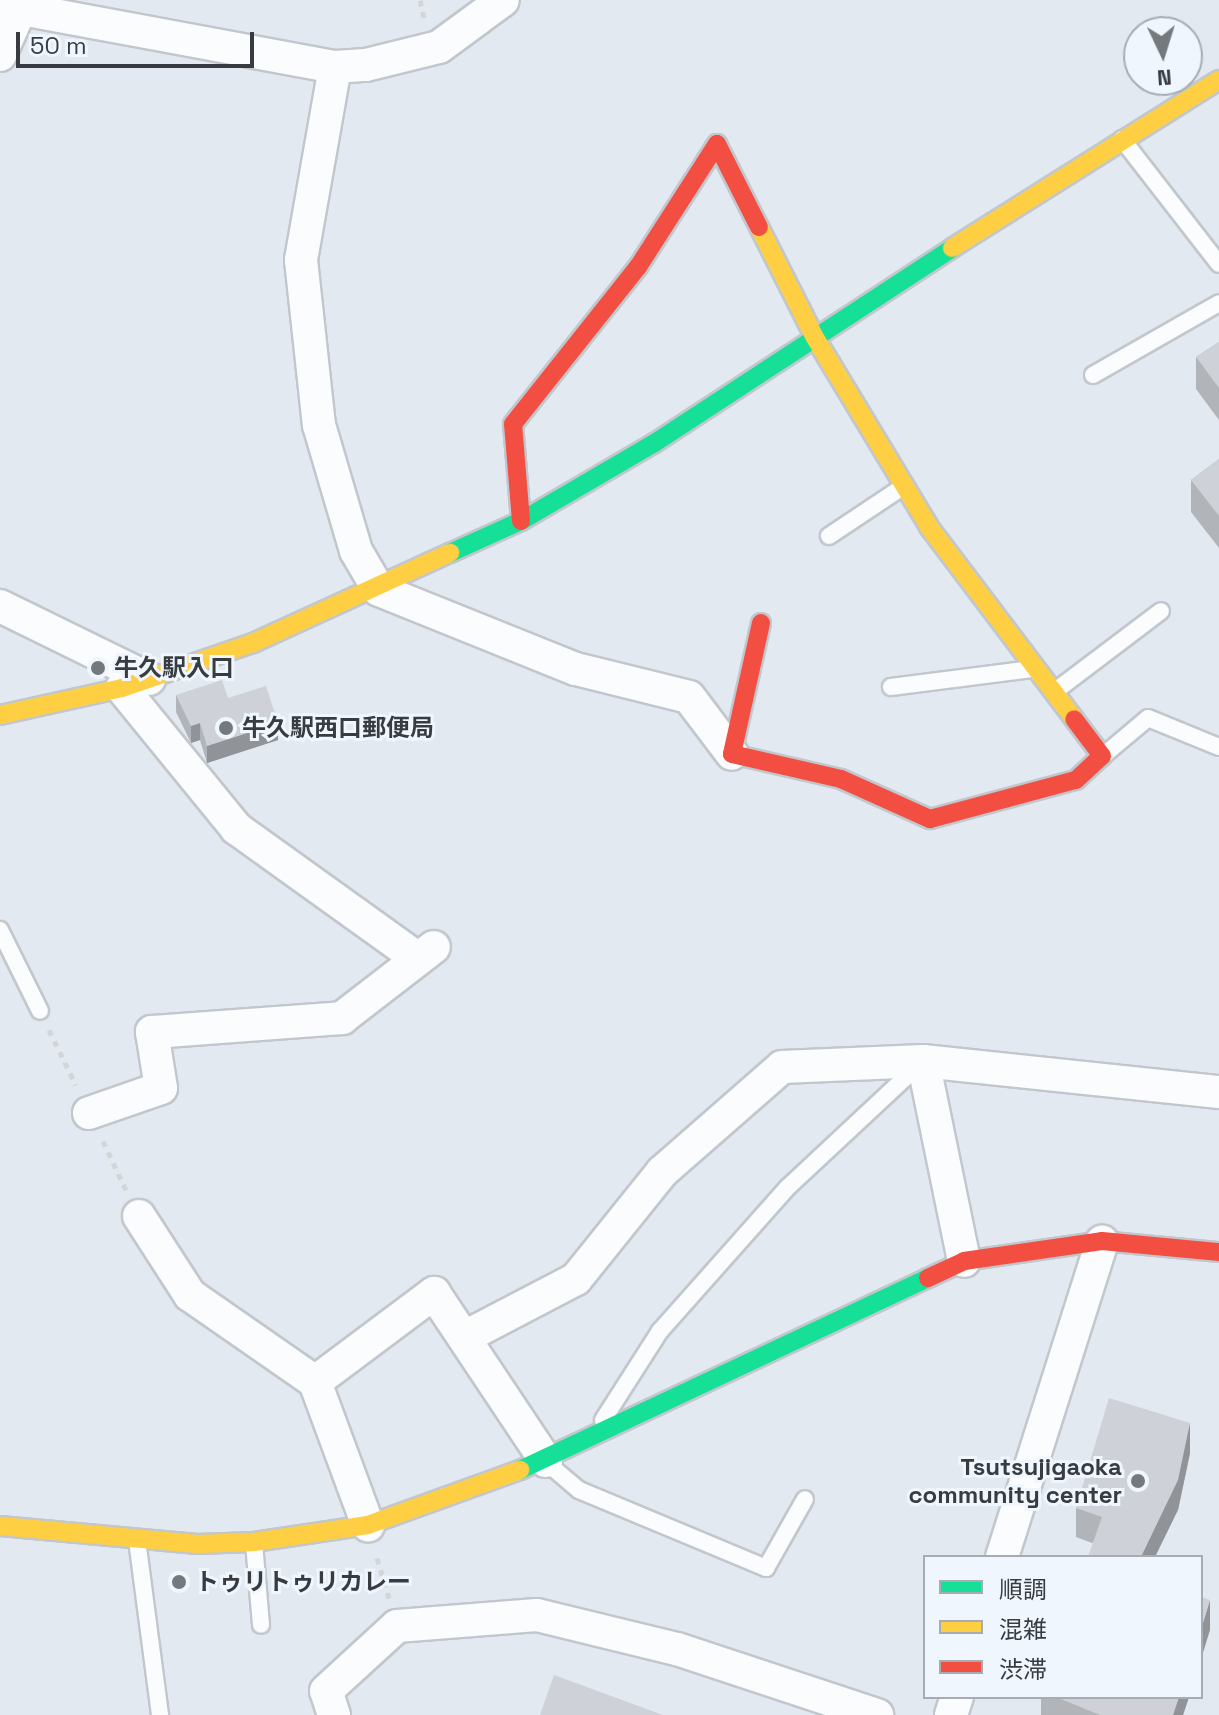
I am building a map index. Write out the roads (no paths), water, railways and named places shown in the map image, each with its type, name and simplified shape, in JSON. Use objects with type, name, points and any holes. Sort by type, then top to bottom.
[{"type":"street","points":[[0,55],[10,8],[335,67],[366,65],[439,47],[503,0]]},
{"type":"street","points":[[335,67],[301,260],[319,425],[356,551],[379,590],[576,669],[689,697],[732,754],[841,779],[930,819],[1076,780],[1102,756],[905,486],[814,336],[717,144],[638,267],[513,424],[521,521]]},
{"type":"street","points":[[0,715],[135,684],[379,590],[521,521],[653,444],[1121,138],[1219,80]]},
{"type":"street","points":[[0,606],[135,684],[236,828],[426,953],[342,1018],[152,1032],[161,1088],[89,1113]]},
{"type":"street","points":[[732,754],[761,623]]},
{"type":"street","points":[[923,1061],[964,1261]]},
{"type":"street","points":[[465,1337],[576,1279],[662,1172],[782,1067],[923,1061],[1219,1092]]},
{"type":"street","points":[[139,1216],[190,1295],[315,1382],[368,1525]]},
{"type":"street","points":[[1003,1555],[1102,1241]]},
{"type":"street","points":[[0,1526],[137,1538],[254,1542],[368,1525],[546,1461],[964,1261],[1102,1241],[1219,1252]]},
{"type":"street","points":[[315,1382],[434,1293],[546,1461]]},
{"type":"street","points":[[334,1715],[326,1691],[397,1626],[537,1615],[677,1649],[877,1715]]},
{"type":"lane","points":[[1121,138],[1219,264]]},
{"type":"lane","points":[[1093,375],[1219,303]]},
{"type":"lane","points":[[829,536],[905,486]]},
{"type":"lane","points":[[1054,692],[1161,611]]},
{"type":"lane","points":[[891,687],[1035,668]]},
{"type":"lane","points":[[1102,756],[1148,718],[1219,747]]},
{"type":"lane","points":[[0,930],[40,1011]]},
{"type":"lane","points":[[592,1439],[670,1319],[787,1188],[923,1061]]},
{"type":"lane","points":[[546,1461],[579,1490],[766,1568],[805,1499]]},
{"type":"lane","points":[[137,1538],[160,1715]]},
{"type":"lane","points":[[254,1542],[261,1625]]},
{"type":"place","name":"牛久駅入口","points":[[98,668]]},
{"type":"place","name":"牛久駅西口郵便局","points":[[226,728]]},
{"type":"place","name":"Tsutsujigaoka community center","points":[[1138,1481]]},
{"type":"place","name":"トゥリトゥリカレー","points":[[179,1582]]}]
